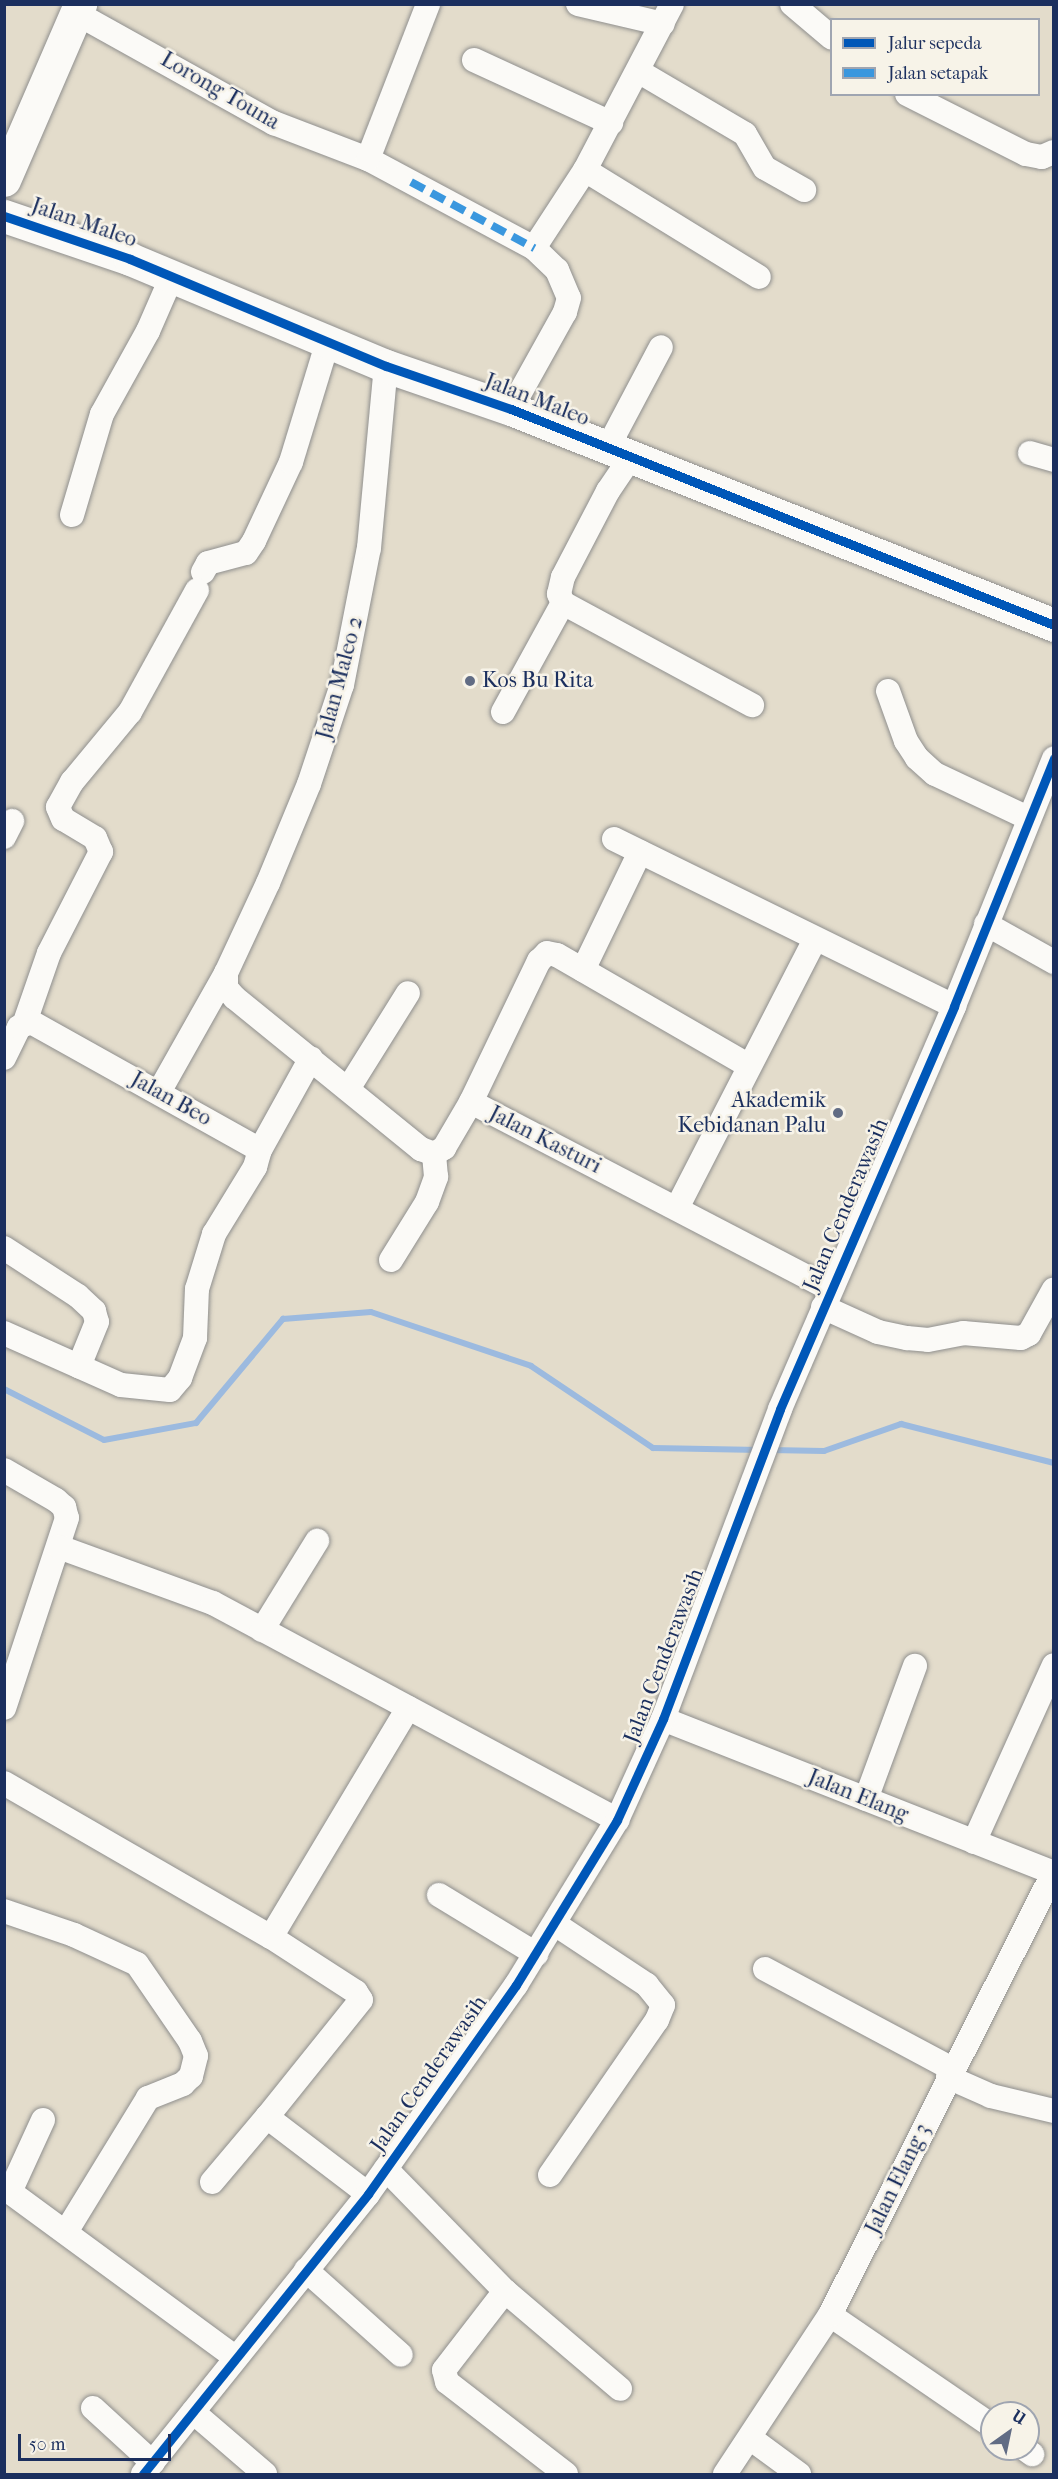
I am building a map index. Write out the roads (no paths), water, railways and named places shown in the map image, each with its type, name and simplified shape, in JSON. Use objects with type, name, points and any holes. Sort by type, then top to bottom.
[{"type":"street","points":[[368,159],[428,4]]},
{"type":"street","points":[[534,248],[585,170],[668,14],[578,4]]},
{"type":"street","points":[[792,4],[830,37]]},
{"type":"street","points":[[4,180],[78,9]]},
{"type":"street","name":"Lorong Touna","points":[[78,9],[288,129],[368,159],[534,248],[557,270],[569,298],[511,409]]},
{"type":"street","points":[[474,60],[611,123]]},
{"type":"street","points":[[638,71],[745,134],[761,165],[804,190]]},
{"type":"street","points":[[911,96],[1026,154],[1042,157],[1053,152]]},
{"type":"street","points":[[585,170],[759,277]]},
{"type":"street","name":"Jalan Maleo","points":[[4,216],[172,276],[386,366],[511,409],[1053,625]]},
{"type":"street","points":[[72,515],[102,414],[148,331],[172,276]]},
{"type":"street","points":[[4,1058],[25,1022],[49,953],[102,852],[95,838],[63,819],[58,807],[72,782],[130,712],[208,563],[246,553],[254,541],[291,462],[328,341]]},
{"type":"street","points":[[661,347],[619,453],[608,491],[563,577],[559,594],[562,603],[752,705]]},
{"type":"street","name":"Jalan Maleo 2","points":[[159,1092],[226,973],[289,835],[342,685],[369,548],[386,366]]},
{"type":"street","points":[[1030,453],[1053,460]]},
{"type":"street","points":[[503,712],[562,603]]},
{"type":"street","points":[[888,691],[906,741],[917,758],[935,774],[1028,818]]},
{"type":"street","name":"Jalan Cenderawasih","points":[[148,2469],[368,2194],[536,1954],[617,1820],[663,1719],[780,1409],[954,1006],[1053,758]]},
{"type":"street","points":[[614,839],[815,940],[954,1006]]},
{"type":"street","points":[[583,970],[640,852]]},
{"type":"street","points":[[986,924],[1053,962]]},
{"type":"street","points":[[677,1208],[815,940]]},
{"type":"street","points":[[471,1102],[542,956],[552,953],[749,1066]]},
{"type":"street","points":[[226,973],[226,988],[235,998],[422,1149],[434,1154],[436,1177],[427,1202],[391,1260]]},
{"type":"street","points":[[348,1089],[408,993]]},
{"type":"street","name":"Jalan Beo","points":[[25,1022],[159,1092],[260,1150]]},
{"type":"street","points":[[4,1334],[121,1385],[153,1391],[170,1390],[180,1378],[195,1338],[197,1289],[202,1266],[214,1234],[255,1167],[260,1150],[311,1058]]},
{"type":"street","name":"Jalan Kasturi","points":[[434,1154],[444,1148],[471,1102],[677,1208],[827,1298],[878,1332],[928,1340],[963,1333],[1021,1338],[1029,1334],[1053,1289]]},
{"type":"street","points":[[4,1248],[78,1296],[94,1311],[97,1322],[78,1366]]},
{"type":"street","points":[[4,1470],[64,1507],[71,1552],[4,1708]]},
{"type":"street","points":[[262,1630],[317,1540]]},
{"type":"street","points":[[71,1552],[213,1603],[617,1820]]},
{"type":"street","points":[[974,1842],[1053,1665]]},
{"type":"street","points":[[866,1799],[915,1666]]},
{"type":"street","points":[[272,1936],[408,1708]]},
{"type":"street","name":"Jalan Elang","points":[[663,1719],[1053,1873]]},
{"type":"street","points":[[4,1783],[272,1936],[356,1992],[361,2000],[212,2182]]},
{"type":"street","name":"Jalan Elang 3","points":[[725,2475],[830,2315],[950,2073],[1053,1873]]},
{"type":"street","points":[[439,1895],[536,1954]]},
{"type":"street","points":[[4,1911],[74,1935],[137,1964],[190,2041],[196,2056],[191,2076],[183,2084],[148,2098],[66,2232]]},
{"type":"street","points":[[550,2175],[657,2020],[663,2005],[647,1985],[555,1924]]},
{"type":"street","points":[[765,1969],[991,2096],[1053,2111]]},
{"type":"street","points":[[267,2117],[368,2194]]},
{"type":"street","points":[[43,2120],[7,2197],[66,2232],[236,2357]]},
{"type":"street","points":[[386,2169],[505,2291],[620,2389]]},
{"type":"street","points":[[306,2270],[401,2355]]},
{"type":"street","points":[[505,2291],[443,2376],[566,2475]]},
{"type":"street","points":[[830,2315],[980,2418]]},
{"type":"street","points":[[93,2408],[148,2469]]},
{"type":"street","points":[[193,2412],[265,2475]]},
{"type":"street","points":[[750,2438],[799,2475]]},
{"type":"waterway","points":[[4,1389],[104,1440],[196,1423],[283,1319],[371,1312],[531,1366],[653,1448],[760,1450]]},
{"type":"waterway","points":[[770,1450],[824,1451],[901,1424],[1054,1463]]},
{"type":"place","name":"Kos Bu Rita","points":[[470,681]]},
{"type":"place","name":"Akademik Kebidanan Palu","points":[[838,1113]]}]
